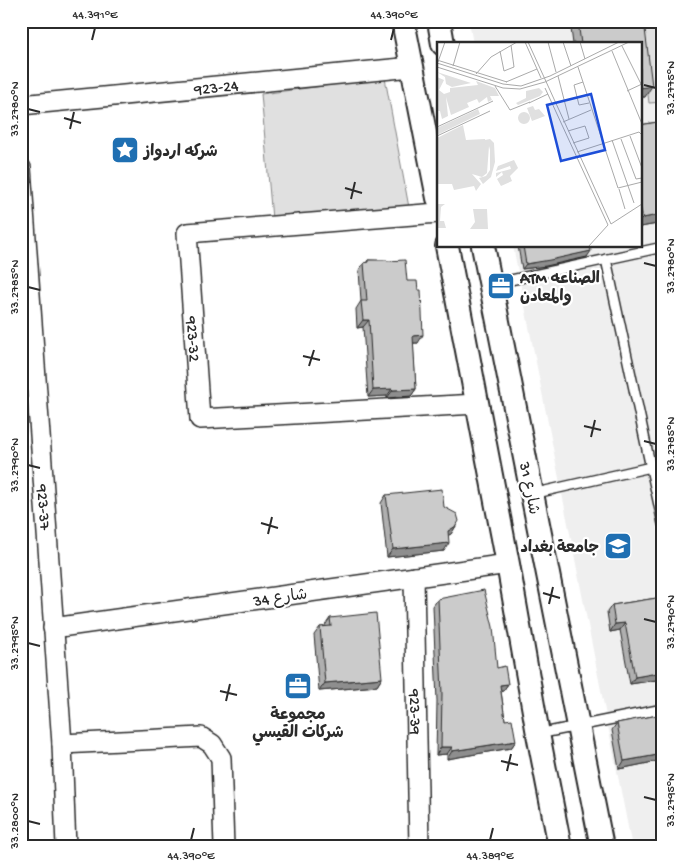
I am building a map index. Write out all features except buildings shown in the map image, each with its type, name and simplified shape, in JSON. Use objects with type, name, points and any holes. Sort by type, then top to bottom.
[{"type":"street","points":[[403,21],[437,193]]},
{"type":"street","points":[[439,21],[443,42]]},
{"type":"street","name":"923-24","points":[[21,105],[412,67]]},
{"type":"street","name":"923-37","points":[[21,168],[62,744],[66,847]]},
{"type":"street","name":"923-32","points":[[437,213],[188,233],[200,419],[477,404]]},
{"type":"street","points":[[447,248],[560,847]]},
{"type":"street","name":"شارع 31","points":[[483,248],[602,847]]},
{"type":"street","name":"شارع 34","points":[[53,628],[508,564]]},
{"type":"street","name":"923-39","points":[[414,577],[418,847]]},
{"type":"street","points":[[62,744],[202,737],[212,744],[221,758],[224,847]]},
{"type":"lane","points":[[491,284],[663,247]]},
{"type":"lane","points":[[606,259],[663,524]]},
{"type":"lane","points":[[532,494],[651,468]]},
{"type":"lane","points":[[538,734],[663,709]]},
{"type":"shaded area","name":"جامعة بغداد","points":[[469,21],[663,21],[663,847],[632,847],[513,248],[642,248],[642,42],[473,42]]},
{"type":"shaded area","points":[[639,21],[663,21],[663,102],[649,103]]},
{"type":"shaded area","points":[[385,78],[410,213],[272,219],[261,94]]},
{"type":"place","name":"شركه اردواز","points":[[125,150]]},
{"type":"place","name":"ATM الصناعه والمعادن","points":[[501,286]]},
{"type":"place","name":"جامعة بغداد","points":[[618,546]]},
{"type":"place","name":"مجموعة شركات القيسي","points":[[298,686]]}]
